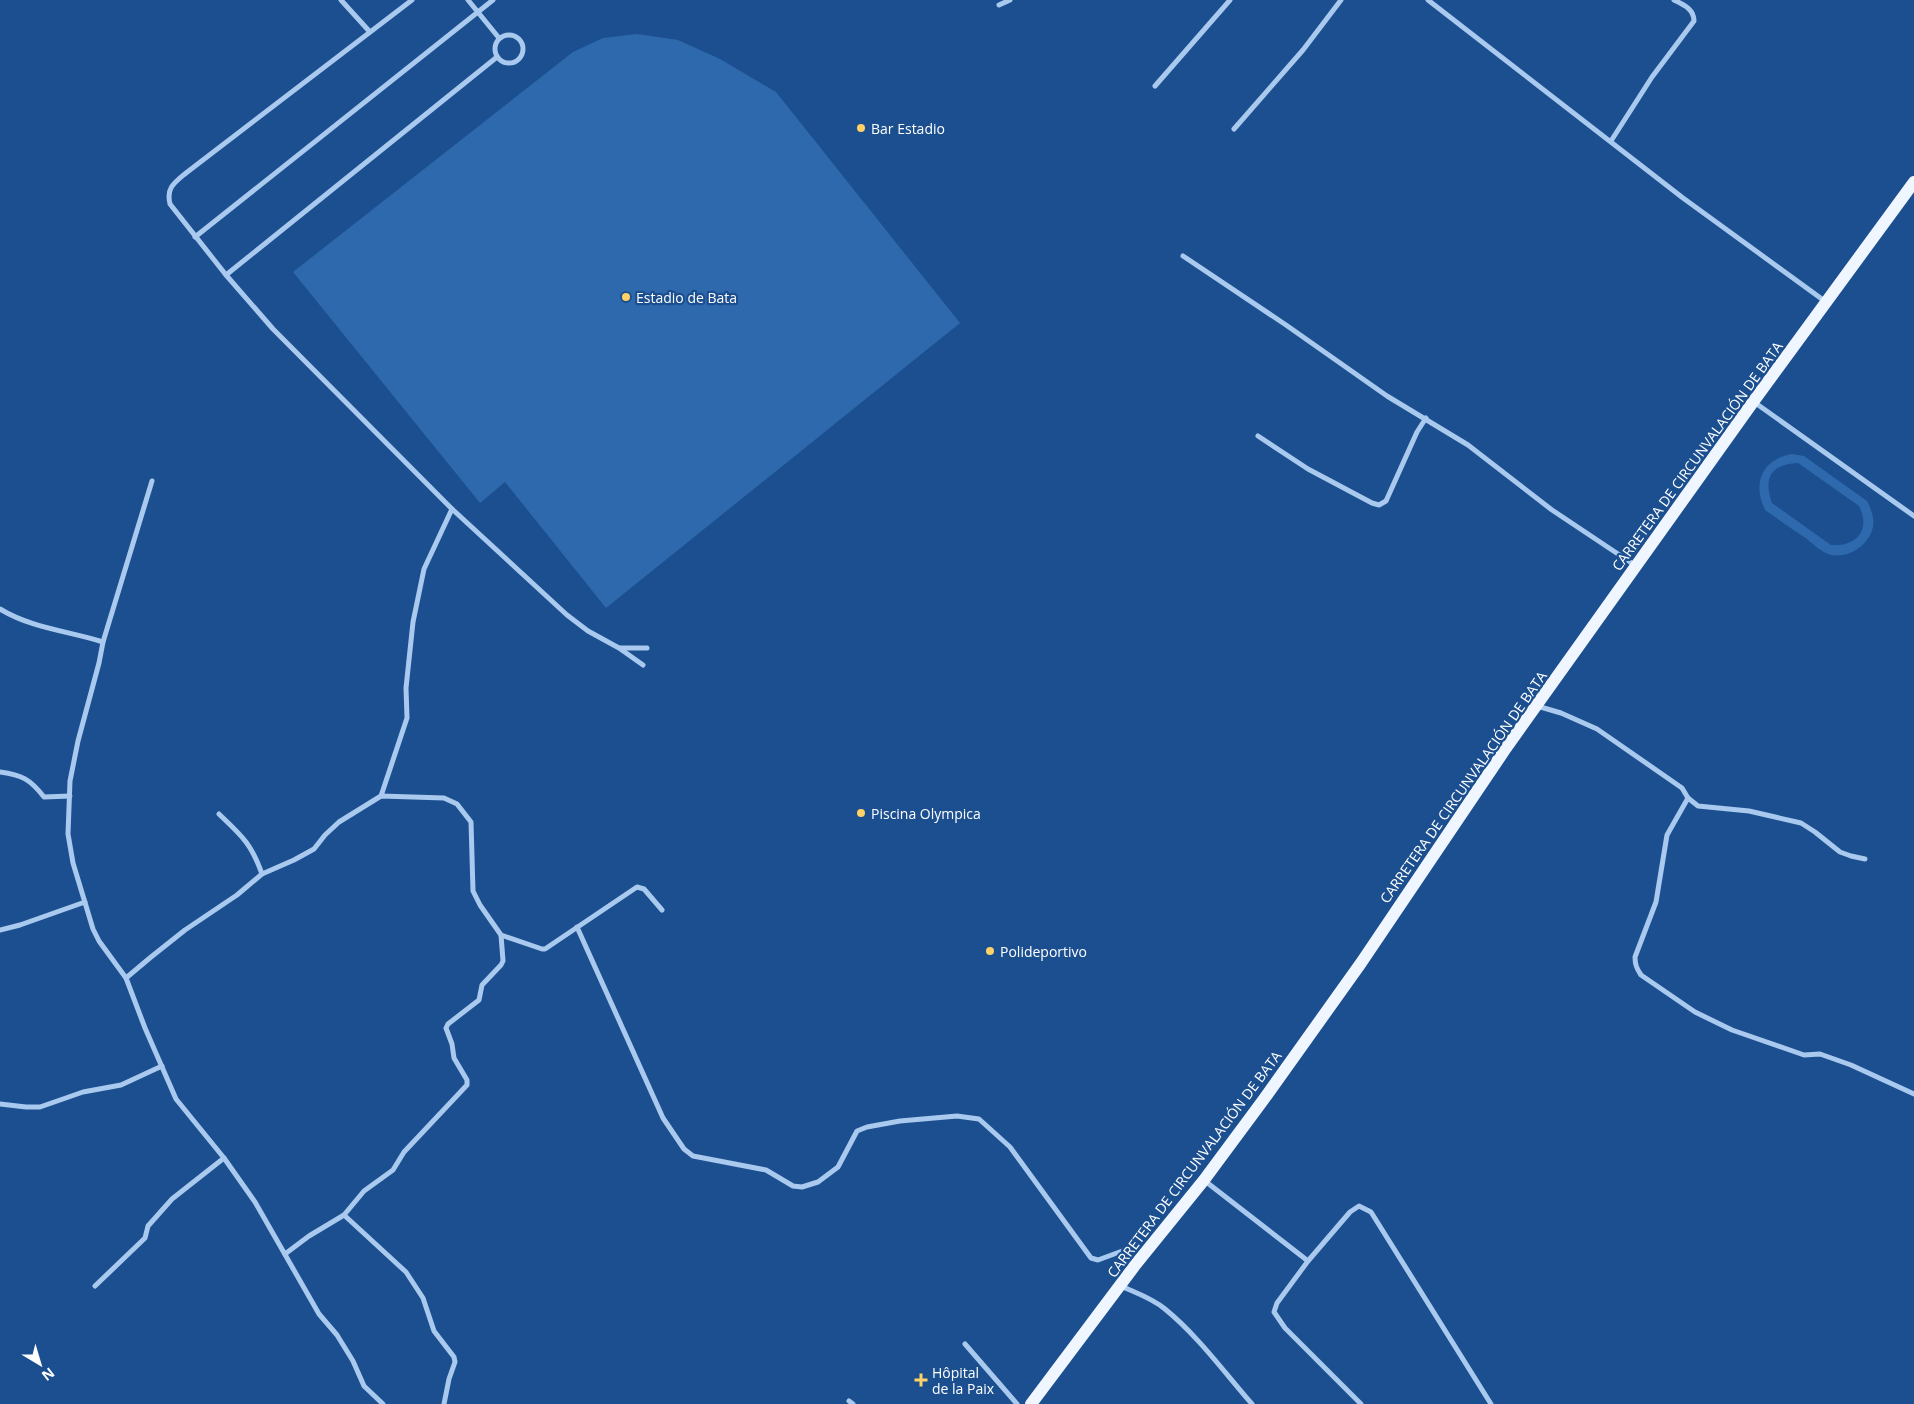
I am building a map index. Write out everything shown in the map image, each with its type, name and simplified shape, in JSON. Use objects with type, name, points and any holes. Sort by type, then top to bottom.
[{"type":"main road","name":"CARRETERA DE CIRCUNVALACIÓN DE BATA","points":[[1031,1404],[1120,1286],[1204,1180],[1338,997],[1537,706],[1753,402],[1914,182]]},
{"type":"street","points":[[341,0],[370,32]]},
{"type":"street","points":[[412,0],[172,185],[168,196],[170,204],[226,275],[273,329],[452,509],[567,615],[588,631],[619,648],[643,665]]},
{"type":"street","points":[[468,0],[499,38]]},
{"type":"street","points":[[195,237],[492,0]]},
{"type":"street","points":[[999,5],[1010,0]]},
{"type":"street","points":[[1155,86],[1230,0]]},
{"type":"street","points":[[1234,129],[1303,50],[1341,0]]},
{"type":"street","points":[[1428,0],[1683,198],[1827,302]]},
{"type":"street","points":[[1611,141],[1652,77],[1692,24],[1693,13],[1674,0]]},
{"type":"street","points":[[508,34],[517,36],[523,48],[520,57],[513,62],[504,63],[497,58],[494,45],[499,38],[508,34]]},
{"type":"street","points":[[226,275],[497,58]]},
{"type":"street","points":[[1183,256],[1387,396],[1468,444],[1552,510],[1636,566]]},
{"type":"street","points":[[1753,402],[1914,516]]},
{"type":"street","points":[[1258,436],[1308,469],[1379,505],[1386,501],[1417,432],[1426,418]]},
{"type":"street","points":[[152,481],[103,642],[78,742],[70,781],[68,834],[73,863],[95,934],[126,978],[145,1028],[176,1099],[224,1158],[255,1202],[319,1314],[348,1352],[364,1386],[383,1404]]},
{"type":"street","points":[[381,796],[407,718],[406,688],[413,622],[424,569],[452,509]]},
{"type":"street","points":[[0,609],[24,622],[75,633],[103,642]]},
{"type":"street","points":[[619,648],[647,648]]},
{"type":"street","points":[[1537,706],[1569,716],[1597,729],[1682,788],[1688,798],[1698,806],[1749,811],[1801,824],[1815,832],[1840,852],[1865,859]]},
{"type":"street","points":[[0,772],[15,774],[34,784],[44,796],[70,796]]},
{"type":"street","points":[[126,978],[164,946],[237,895],[262,874],[314,849],[339,822],[381,796],[444,798],[457,804],[471,822],[473,891],[480,906],[501,935],[504,951],[502,965],[482,985],[479,1000],[448,1024],[446,1028],[452,1044],[454,1058],[467,1080],[467,1085],[404,1152],[393,1170],[364,1191],[344,1215],[309,1236],[285,1254]]},
{"type":"street","points":[[1688,798],[1667,835],[1656,902],[1635,957],[1637,970],[1641,975],[1695,1012],[1732,1030],[1804,1055],[1820,1054],[1851,1065],[1914,1094]]},
{"type":"street","points":[[219,814],[247,842],[254,853],[262,874]]},
{"type":"street","points":[[501,935],[545,949],[638,887],[644,888],[662,910]]},
{"type":"street","points":[[0,930],[20,925],[85,902]]},
{"type":"street","points":[[577,927],[664,1118],[684,1149],[693,1156],[766,1170],[793,1186],[802,1188],[818,1182],[838,1167],[857,1131],[867,1127],[900,1121],[957,1116],[979,1119],[1010,1147],[1091,1258],[1098,1260],[1125,1250]]},
{"type":"street","points":[[0,1104],[40,1107],[83,1092],[121,1085],[162,1066]]},
{"type":"street","points":[[95,1286],[145,1238],[148,1226],[172,1199],[224,1158]]},
{"type":"street","points":[[1204,1180],[1308,1261]]},
{"type":"street","points":[[1361,1404],[1285,1328],[1274,1312],[1277,1304],[1308,1261],[1350,1212],[1358,1206],[1371,1212],[1491,1404]]},
{"type":"street","points":[[344,1215],[406,1272],[423,1298],[434,1331],[454,1357],[455,1362],[444,1404]]},
{"type":"street","points":[[1120,1286],[1165,1308],[1186,1328],[1252,1404]]},
{"type":"street","points":[[965,1344],[1017,1404]]},
{"type":"shaded area","name":"Estadio de Bata","points":[[637,34],[678,40],[720,59],[776,92],[960,323],[606,608],[505,482],[480,503],[293,272],[573,52],[603,38]]},
{"type":"shaded area","points":[[1792,454],[1804,456],[1867,501],[1873,516],[1873,526],[1867,540],[1859,548],[1848,554],[1837,556],[1826,553],[1765,510],[1760,491],[1762,474],[1773,461]],"holes":[[[1798,463],[1859,506],[1863,522],[1859,535],[1848,543],[1831,545],[1772,503],[1769,494],[1769,480],[1772,474],[1781,466]]]},
{"type":"place","name":"Bar Estadio","points":[[861,128]]},
{"type":"place","name":"Estadio de Bata","points":[[626,297]]},
{"type":"place","name":"Piscina Olympica","points":[[861,813]]},
{"type":"place","name":"Polideportivo","points":[[990,951]]},
{"type":"place","name":"Hôpital de la Paix","points":[[921,1380]]}]
